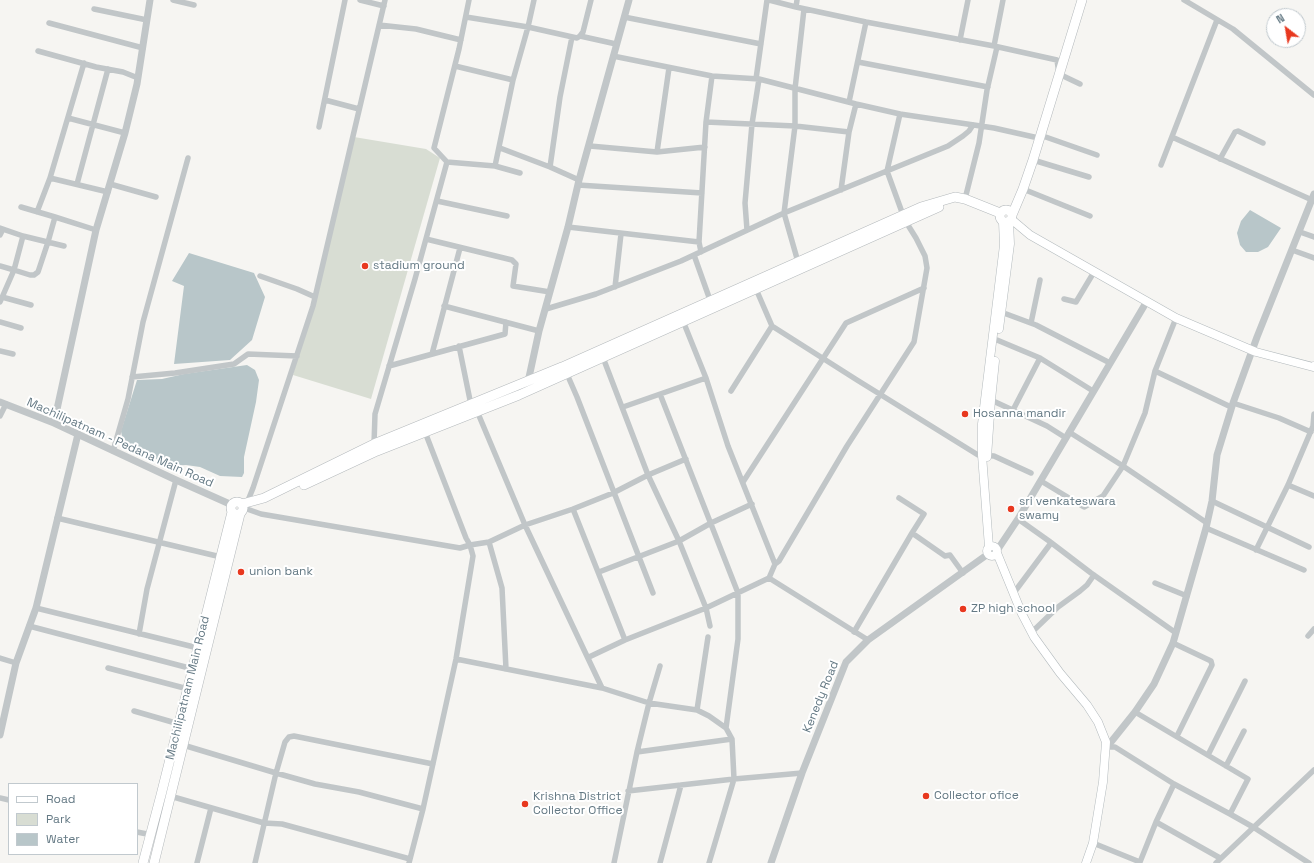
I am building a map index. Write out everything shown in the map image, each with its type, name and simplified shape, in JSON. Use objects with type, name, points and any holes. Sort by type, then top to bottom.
[{"type":"main road","points":[[984,455],[1010,244],[1007,217],[1023,189],[1033,160],[1037,136],[1057,60],[1077,0]]},
{"type":"main road","points":[[1082,0],[1059,74],[1019,188],[1007,217],[982,424],[993,550],[1022,614],[1032,632],[1060,673],[1087,705],[1094,716],[1107,747],[1093,843],[1086,863]]},
{"type":"main road","points":[[240,508],[264,498],[374,444],[474,408],[683,321],[756,289],[904,218],[921,207],[955,197],[964,199],[1007,217],[1030,235],[1176,318],[1253,350],[1313,367],[1314,366]]},
{"type":"main road","points":[[529,386],[567,374],[602,354],[710,300],[904,218],[953,203],[961,203],[1007,217]]},
{"type":"main road","points":[[240,508],[265,504],[377,451],[425,432],[474,408]]},
{"type":"main road","name":"Machilipatnam Main Road","points":[[154,863],[183,745],[221,557],[240,508]]},
{"type":"main road","name":"Machilipatnam Main Road","points":[[143,863],[198,648],[212,607],[240,508]]},
{"type":"street","points":[[54,423],[96,230],[125,133],[138,78],[150,0]]},
{"type":"street","points":[[173,0],[194,5]]},
{"type":"street","points":[[320,127],[345,0]]},
{"type":"street","points":[[360,0],[384,3],[315,297],[253,488],[240,508],[261,514],[460,548],[489,542],[525,525],[573,509],[686,459]]},
{"type":"street","points":[[469,0],[455,66],[434,148],[448,162],[495,166],[520,173]]},
{"type":"street","points":[[495,166],[500,148],[513,80],[534,0]]},
{"type":"street","points":[[580,36],[583,32],[591,0]]},
{"type":"street","points":[[529,386],[538,331],[546,309],[629,0]]},
{"type":"street","points":[[747,230],[745,203],[752,124],[761,44],[768,0],[866,22],[1057,60],[1059,74],[1080,84]]},
{"type":"street","points":[[796,7],[797,0]]},
{"type":"street","points":[[960,40],[968,0]]},
{"type":"street","points":[[964,199],[982,126],[1004,0]]},
{"type":"street","points":[[1184,0],[1233,29],[1314,95]]},
{"type":"street","points":[[94,9],[147,20]]},
{"type":"street","points":[[798,262],[784,213],[795,126],[795,89],[804,9]]},
{"type":"street","points":[[466,17],[528,27],[577,38],[580,36],[616,44]]},
{"type":"street","points":[[624,17],[761,44]]},
{"type":"street","points":[[1161,165],[1217,20]]},
{"type":"street","points":[[850,102],[866,22]]},
{"type":"street","points":[[49,23],[143,48]]},
{"type":"street","points":[[379,25],[416,29],[461,40]]},
{"type":"street","points":[[550,167],[560,97],[572,36]]},
{"type":"street","points":[[38,51],[122,72],[138,78]]},
{"type":"street","points":[[613,56],[712,76],[758,79],[900,114],[1037,136],[1097,155]]},
{"type":"street","points":[[858,62],[988,87]]},
{"type":"street","points":[[37,212],[50,178],[84,63]]},
{"type":"street","points":[[455,66],[513,80]]},
{"type":"street","points":[[657,152],[670,68]]},
{"type":"street","points":[[77,184],[108,69]]},
{"type":"street","points":[[701,252],[699,242],[706,122],[712,76]]},
{"type":"street","points":[[325,100],[359,109]]},
{"type":"street","points":[[841,190],[849,132],[856,104]]},
{"type":"street","points":[[588,657],[625,640],[706,608],[769,578],[775,564],[779,560],[847,446],[914,342],[927,268],[925,256],[904,218],[887,171],[900,114]]},
{"type":"street","points":[[68,118],[125,133]]},
{"type":"street","points":[[706,122],[795,126],[849,132]]},
{"type":"street","points":[[546,309],[596,294],[701,252],[784,213],[954,142],[969,131],[973,125]]},
{"type":"street","points":[[1220,159],[1235,132],[1238,131],[1263,143]]},
{"type":"street","points":[[1107,747],[1135,712],[1154,684],[1173,643],[1207,526],[1212,501],[1217,455],[1232,405],[1313,197],[1220,159],[1172,137]]},
{"type":"street","points":[[590,146],[657,152],[705,147]]},
{"type":"street","points":[[500,148],[550,167],[579,183],[702,193]]},
{"type":"street","points":[[113,451],[128,399],[144,322],[188,158]]},
{"type":"street","points":[[1033,160],[1089,177]]},
{"type":"street","points":[[374,444],[375,414],[448,162]]},
{"type":"street","points":[[50,178],[108,192]]},
{"type":"street","points":[[110,184],[156,197]]},
{"type":"street","points":[[1023,189],[1090,216]]},
{"type":"street","points":[[437,201],[507,216]]},
{"type":"street","points":[[21,208],[96,230]]},
{"type":"street","points":[[0,266],[30,275],[36,274],[48,242],[55,217]]},
{"type":"street","points":[[568,228],[699,242]]},
{"type":"street","points":[[1,231],[64,246]]},
{"type":"street","points":[[1300,232],[1314,237]]},
{"type":"street","points":[[615,287],[621,234]]},
{"type":"street","points":[[23,236],[14,270],[1,300],[31,305]]},
{"type":"street","points":[[426,239],[512,260],[516,264],[513,286],[550,292]]},
{"type":"street","points":[[432,354],[460,248]]},
{"type":"street","points":[[1292,250],[1314,258]]},
{"type":"street","points":[[694,255],[710,300]]},
{"type":"street","points":[[1064,299],[1076,302],[1084,294],[1094,272]]},
{"type":"street","points":[[260,276],[315,297]]},
{"type":"street","points":[[1031,323],[1040,280]]},
{"type":"street","points":[[743,482],[846,323],[924,288]]},
{"type":"street","points":[[756,289],[772,326],[978,454],[994,456],[1031,473]]},
{"type":"street","name":"Kenedy Road","points":[[771,863],[802,773],[846,662],[868,640],[993,550],[1018,519],[1148,301]]},
{"type":"street","points":[[444,306],[538,331]]},
{"type":"street","points":[[1001,312],[1031,323],[1110,363]]},
{"type":"street","points":[[1041,481],[1084,507],[1103,496],[1122,466],[1145,414],[1155,372],[1176,318]]},
{"type":"street","points":[[683,321],[706,378],[728,446],[775,564]]},
{"type":"street","points":[[0,322],[21,328]]},
{"type":"street","points":[[389,366],[506,334],[506,322]]},
{"type":"street","points":[[731,391],[772,326]]},
{"type":"street","points":[[997,340],[1040,358],[1093,391]]},
{"type":"street","points":[[459,346],[474,408],[525,525],[602,688]]},
{"type":"street","points":[[0,351],[13,354]]},
{"type":"street","points":[[132,377],[175,373],[234,364],[248,354],[297,356]]},
{"type":"street","points":[[602,354],[648,475],[679,541],[706,608],[710,626]]},
{"type":"street","points":[[1014,410],[1040,358]]},
{"type":"street","points":[[1155,372],[1232,405],[1279,418],[1312,431]]},
{"type":"street","points":[[567,374],[653,593]]},
{"type":"street","points":[[623,408],[706,378]]},
{"type":"street","points":[[660,394],[738,593],[738,639],[726,728]]},
{"type":"street","points":[[991,400],[1067,435],[1122,466],[1207,526],[1256,550],[1304,570]]},
{"type":"street","points":[[0,416],[3,403]]},
{"type":"street","name":"Machilipatnam - Pedana Main Road","points":[[3,403],[54,423],[240,508]]},
{"type":"street","points":[[1256,550],[1288,485],[1312,431],[1314,414]]},
{"type":"street","points":[[170,796],[264,823],[282,824],[410,861],[456,659],[473,556],[425,432]]},
{"type":"street","points":[[0,735],[16,663],[36,608],[78,434]]},
{"type":"street","points":[[139,634],[147,589],[176,480]]},
{"type":"street","points":[[1288,485],[1314,496]]},
{"type":"street","points":[[854,632],[924,514],[899,498]]},
{"type":"street","points":[[1212,501],[1309,547]]},
{"type":"street","points":[[599,572],[679,541],[711,523],[752,504]]},
{"type":"street","points":[[573,509],[625,640]]},
{"type":"street","points":[[57,518],[221,557]]},
{"type":"street","points":[[1018,519],[1176,633]]},
{"type":"street","points":[[912,533],[944,556],[950,555],[963,573]]},
{"type":"street","points":[[489,542],[502,588],[506,669]]},
{"type":"street","points":[[1013,594],[1051,542]]},
{"type":"street","points":[[1032,632],[1050,614],[1087,585],[1094,575]]},
{"type":"street","points":[[769,578],[868,640]]},
{"type":"street","points":[[1155,583],[1187,596]]},
{"type":"street","points":[[36,608],[198,648]]},
{"type":"street","points":[[30,626],[193,669]]},
{"type":"street","points":[[1308,636],[1314,629]]},
{"type":"street","points":[[696,710],[708,637]]},
{"type":"street","points":[[1173,643],[1211,661],[1212,665],[1177,736]]},
{"type":"street","points":[[0,658],[16,663]]},
{"type":"street","points":[[456,659],[602,688],[649,703],[696,710],[709,716],[726,728],[732,739],[734,779],[709,863]]},
{"type":"street","points":[[614,863],[637,752],[660,666]]},
{"type":"street","points":[[108,668],[188,689]]},
{"type":"street","points":[[1208,755],[1245,681]]},
{"type":"street","points":[[134,711],[179,724]]},
{"type":"street","points":[[1135,712],[1248,779],[1230,814]]},
{"type":"street","points":[[1226,766],[1244,731]]},
{"type":"street","points":[[255,863],[276,773],[285,742],[289,737],[294,736],[433,764]]},
{"type":"street","points":[[637,752],[732,739]]},
{"type":"street","points":[[183,745],[315,784],[359,792],[423,809]]},
{"type":"street","points":[[1107,747],[1115,747],[1174,784],[1253,827],[1309,863]]},
{"type":"street","points":[[1156,822],[1218,861],[1314,770]]},
{"type":"street","points":[[628,791],[802,773]]},
{"type":"street","points":[[1093,843],[1140,863],[1156,822],[1174,784]]},
{"type":"street","points":[[660,863],[680,785]]},
{"type":"street","points":[[197,863],[211,808]]},
{"type":"street","points":[[138,832],[160,837]]},
{"type":"green space","name":"stadium ground","points":[[354,137],[426,149],[440,158],[371,399],[293,375]]},
{"type":"water","points":[[1250,210],[1281,228],[1268,247],[1258,252],[1246,252],[1240,245],[1237,233],[1241,221]]},
{"type":"water","points":[[189,253],[254,273],[265,297],[252,340],[230,360],[174,364],[184,286],[172,281]]},
{"type":"water","points":[[247,365],[255,370],[259,380],[256,402],[244,457],[244,473],[242,477],[220,476],[200,467],[186,465],[170,466],[123,442],[121,431],[137,380],[162,379],[184,374]]},
{"type":"place","name":"stadium ground","points":[[365,266]]},
{"type":"place","name":"Hosanna mandir","points":[[965,414]]},
{"type":"place","name":"sri venkateswara swamy","points":[[1011,509]]},
{"type":"place","name":"union bank","points":[[241,572]]},
{"type":"place","name":"ZP high school","points":[[963,609]]},
{"type":"place","name":"Collector ofice","points":[[926,796]]},
{"type":"place","name":"Krishna District Collector Office","points":[[525,804]]}]
